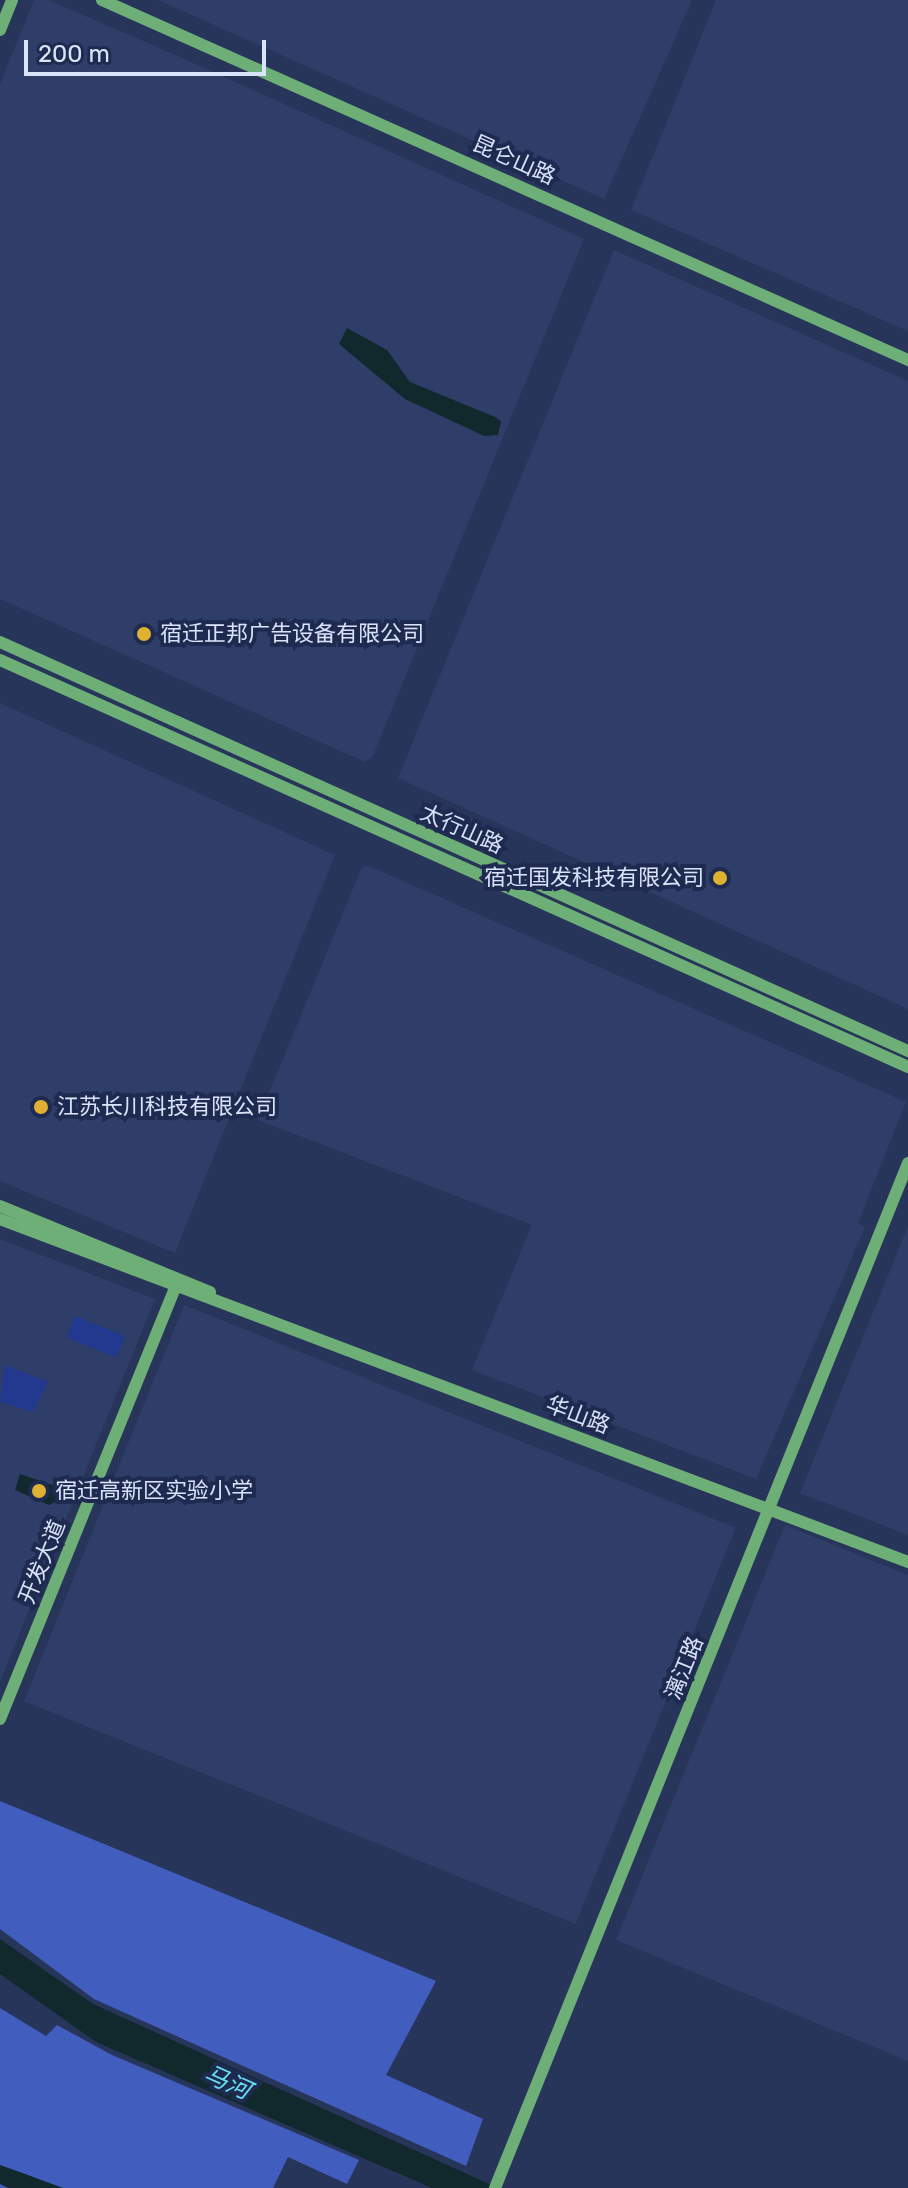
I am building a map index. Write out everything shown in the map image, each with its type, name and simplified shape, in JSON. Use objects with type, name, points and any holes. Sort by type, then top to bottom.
[{"type":"street","points":[[0,30],[12,0]]},
{"type":"street","name":"昆仑山路","points":[[102,0],[908,360]]},
{"type":"street","name":"太行山路","points":[[0,642],[908,1051]]},
{"type":"street","name":"太行山路","points":[[0,660],[908,1067]]},
{"type":"street","name":"漓江路","points":[[495,2188],[908,1163]]},
{"type":"street","name":"华山路","points":[[0,1206],[180,1275],[234,1305]]},
{"type":"street","name":"华山路","points":[[0,1219],[908,1562]]},
{"type":"street","name":"开发大道","points":[[0,1719],[175,1287]]},
{"type":"shaded area","points":[[34,0],[48,0],[171,53],[584,239],[372,758],[365,762],[0,599],[0,84]]},
{"type":"shaded area","points":[[158,0],[692,0],[604,199]]},
{"type":"shaded area","points":[[716,0],[908,0],[908,331],[631,210]]},
{"type":"shaded area","points":[[614,250],[908,381],[908,1009],[398,778]]},
{"type":"shaded area","points":[[0,703],[335,855],[175,1253],[0,1181]]},
{"type":"shaded area","points":[[369,866],[906,1102],[858,1223],[865,1227],[756,1479],[472,1370],[532,1225],[258,1120],[362,867]]},
{"type":"shaded area","points":[[908,1226],[908,1535],[800,1493]]},
{"type":"shaded area","name":"宿迁高新区实验小学","points":[[0,1239],[155,1299],[0,1682]]},
{"type":"shaded area","points":[[184,1305],[736,1528],[576,1924],[24,1701]]},
{"type":"shaded area","points":[[75,1316],[125,1336],[116,1358],[66,1337]]},
{"type":"shaded area","points":[[5,1365],[48,1382],[33,1412],[0,1402]]},
{"type":"shaded area","points":[[785,1525],[908,1575],[908,2061],[616,1940]]},
{"type":"shaded area","points":[[0,1801],[436,1981],[386,2075],[483,2119],[466,2166],[94,1999],[0,1929]]},
{"type":"shaded area","points":[[0,2008],[46,2036],[57,2025],[112,2055],[359,2160],[347,2184],[288,2157],[273,2188],[0,2188]]},
{"type":"water","points":[[347,328],[387,350],[410,382],[501,421],[498,435],[484,436],[405,399],[339,344]]},
{"type":"water","points":[[20,1474],[58,1487],[57,1501],[49,1505],[15,1490]]},
{"type":"water","name":"马河","points":[[0,1939],[93,2004],[498,2188],[432,2188],[96,2042],[0,1974]]},
{"type":"water","points":[[0,2165],[63,2188],[8,2188],[0,2184]]},
{"type":"place","name":"宿迁正邦广告设备有限公司","points":[[144,634]]},
{"type":"place","name":"宿迁国发科技有限公司","points":[[720,878]]},
{"type":"place","name":"江苏长川科技有限公司","points":[[41,1107]]},
{"type":"place","name":"宿迁高新区实验小学","points":[[39,1491]]}]
